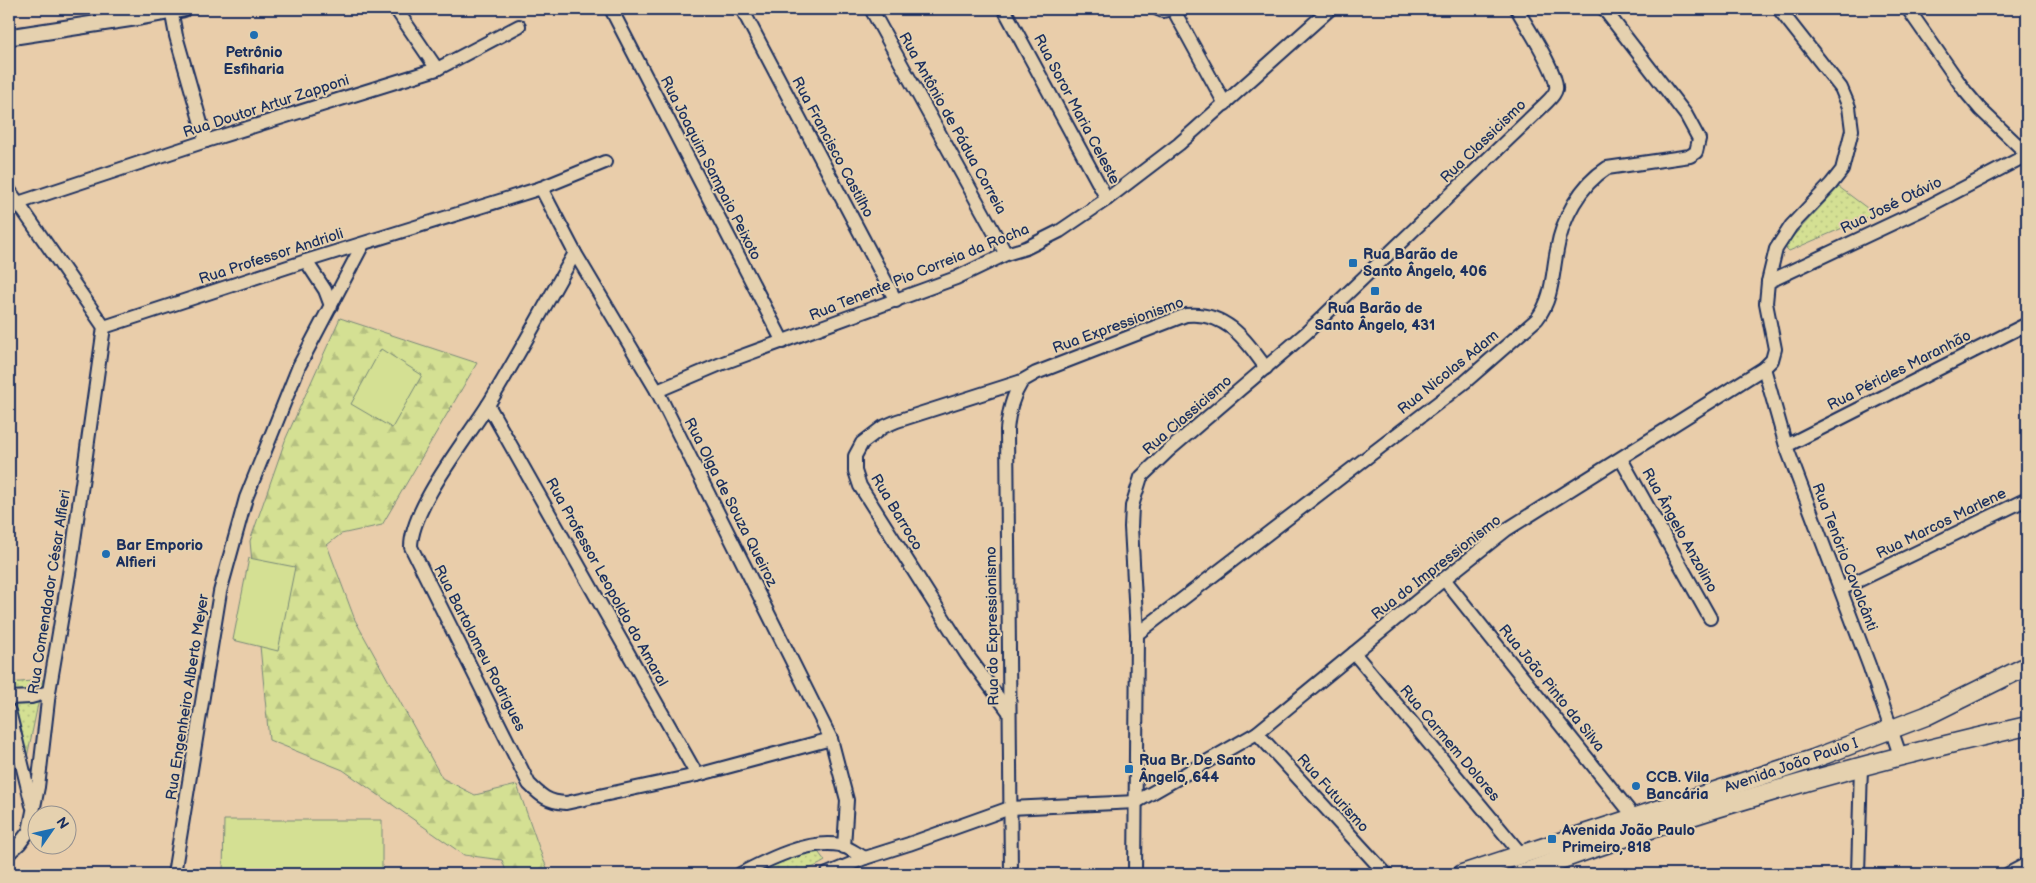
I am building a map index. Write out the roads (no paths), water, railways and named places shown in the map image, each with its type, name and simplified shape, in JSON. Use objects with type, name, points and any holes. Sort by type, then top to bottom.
[{"type":"main road","name":"Avenida João Paulo I","points":[[1462,874],[1813,759],[1960,701],[2027,666]]},
{"type":"main road","name":"Avenida João Paulo I","points":[[1520,874],[1722,807],[1861,766],[1900,755],[2027,726]]},
{"type":"street","points":[[396,9],[436,69]]},
{"type":"street","name":"Rua Joaquim Sampaio Peixoto","points":[[611,9],[783,342]]},
{"type":"street","name":"Rua Francisco Castilho","points":[[742,9],[896,301]]},
{"type":"street","name":"Rua Antônio de Pádua Correia","points":[[871,9],[1006,254]]},
{"type":"street","name":"Rua Soror Maria Celeste","points":[[1004,9],[1107,199]]},
{"type":"street","points":[[1158,9],[1163,11],[1172,9],[1225,104]]},
{"type":"street","name":"Rua Tenente Pio Correia da Rocha","points":[[657,391],[723,363],[956,278],[1006,254],[1026,248],[1053,235],[1107,199],[1179,144],[1330,9]]},
{"type":"street","name":"Rua Classicismo","points":[[1135,874],[1137,634],[1131,526],[1132,506],[1141,477],[1168,451],[1266,368],[1376,268],[1556,92],[1557,83],[1551,68],[1517,9]]},
{"type":"street","name":"Rua Nicolas Adam","points":[[1137,634],[1465,382],[1536,319],[1549,299],[1557,247],[1568,216],[1582,189],[1598,174],[1607,168],[1690,156],[1696,152],[1699,139],[1686,116],[1604,9]]},
{"type":"street","points":[[1764,368],[1772,360],[1775,349],[1766,303],[1772,259],[1779,242],[1790,226],[1842,170],[1852,130],[1849,107],[1841,88],[1779,9]]},
{"type":"street","points":[[1908,9],[1970,97],[2027,155]]},
{"type":"street","points":[[9,37],[176,10],[176,36],[206,141]]},
{"type":"street","name":"Rua Doutor Artur Zapponi","points":[[18,203],[206,141],[436,69],[518,26]]},
{"type":"street","name":"Rua José Otávio","points":[[1768,282],[1923,209],[2027,155]]},
{"type":"street","name":"Rua Professor Andrioli","points":[[104,327],[306,261],[541,188],[605,162]]},
{"type":"street","name":"Rua Olga de Souza Queiroz","points":[[541,188],[575,253],[657,391],[831,739],[847,800],[844,847]]},
{"type":"street","points":[[9,190],[104,327]]},
{"type":"street","name":"Rua Engenheiro Alberto Meyer","points":[[174,874],[220,592],[243,508],[299,366],[363,244]]},
{"type":"street","name":"Rua Bartolomeu Rodrigues","points":[[575,253],[488,405],[421,510],[411,535],[411,547],[529,784],[544,799],[552,802],[566,803],[697,775],[831,739]]},
{"type":"street","points":[[306,261],[325,290],[331,306]]},
{"type":"street","name":"Rua Expressionismo","points":[[1022,381],[1036,373],[1186,314],[1197,314],[1214,318],[1238,332],[1266,368]]},
{"type":"street","name":"Rua Péricles Maranhão","points":[[1786,446],[2027,324]]},
{"type":"street","name":"Rua Comendador César Alfieri","points":[[33,806],[38,787],[49,692],[71,562],[104,327]]},
{"type":"street","name":"Rua Tenório Cavalcânti","points":[[1764,368],[1786,446],[1893,729],[1900,755]]},
{"type":"street","name":"Rua do Impressionismo","points":[[1136,802],[1257,734],[1506,530],[1764,368]]},
{"type":"street","name":"Rua do Expressionismo","points":[[1011,874],[1007,430],[1008,412],[1013,396],[1022,381]]},
{"type":"street","name":"Rua Barroco","points":[[1009,712],[967,655],[868,502],[855,471],[855,456],[862,443],[882,427],[1022,381]]},
{"type":"street","name":"Rua Professor Leopoldo do Amaral","points":[[488,405],[697,775]]},
{"type":"street","name":"Rua Ângelo Anzolino","points":[[1621,459],[1710,618]]},
{"type":"street","name":"Rua Marcos Marlene","points":[[1841,589],[2027,500]]},
{"type":"street","name":"Rua João Pinto da Silva","points":[[1444,579],[1635,818]]},
{"type":"street","name":"Rua Carmem Dolores","points":[[1354,653],[1521,854]]},
{"type":"street","points":[[9,698],[32,697],[49,692]]},
{"type":"street","points":[[9,711],[33,806]]},
{"type":"street","name":"Rua Futurismo","points":[[1257,734],[1386,874]]},
{"type":"street","points":[[1858,874],[1861,766]]},
{"type":"street","points":[[827,874],[864,858],[910,844],[1010,808],[1136,802]]},
{"type":"street","name":"Rua Comendador César Alfieri","points":[[9,853],[28,832]]},
{"type":"street","points":[[740,874],[780,854],[823,845],[841,845],[864,858]]},
{"type":"street","points":[[2008,874],[2027,864]]},
{"type":"place","name":"Petrônio Esfiharia","points":[[254,35]]},
{"type":"place","name":"Rua Barão de Santo Ângelo, 406","points":[[1353,263]]},
{"type":"place","name":"Rua Barão de Santo Ângelo, 431","points":[[1375,291]]},
{"type":"place","name":"Bar Emporio Alfieri","points":[[106,554]]},
{"type":"place","name":"Rua Br. De Santo Ângelo, 644","points":[[1129,769]]},
{"type":"place","name":"CCB. Vila Bancária","points":[[1636,786]]},
{"type":"place","name":"Avenida João Paulo Primeiro, 818","points":[[1552,839]]}]
